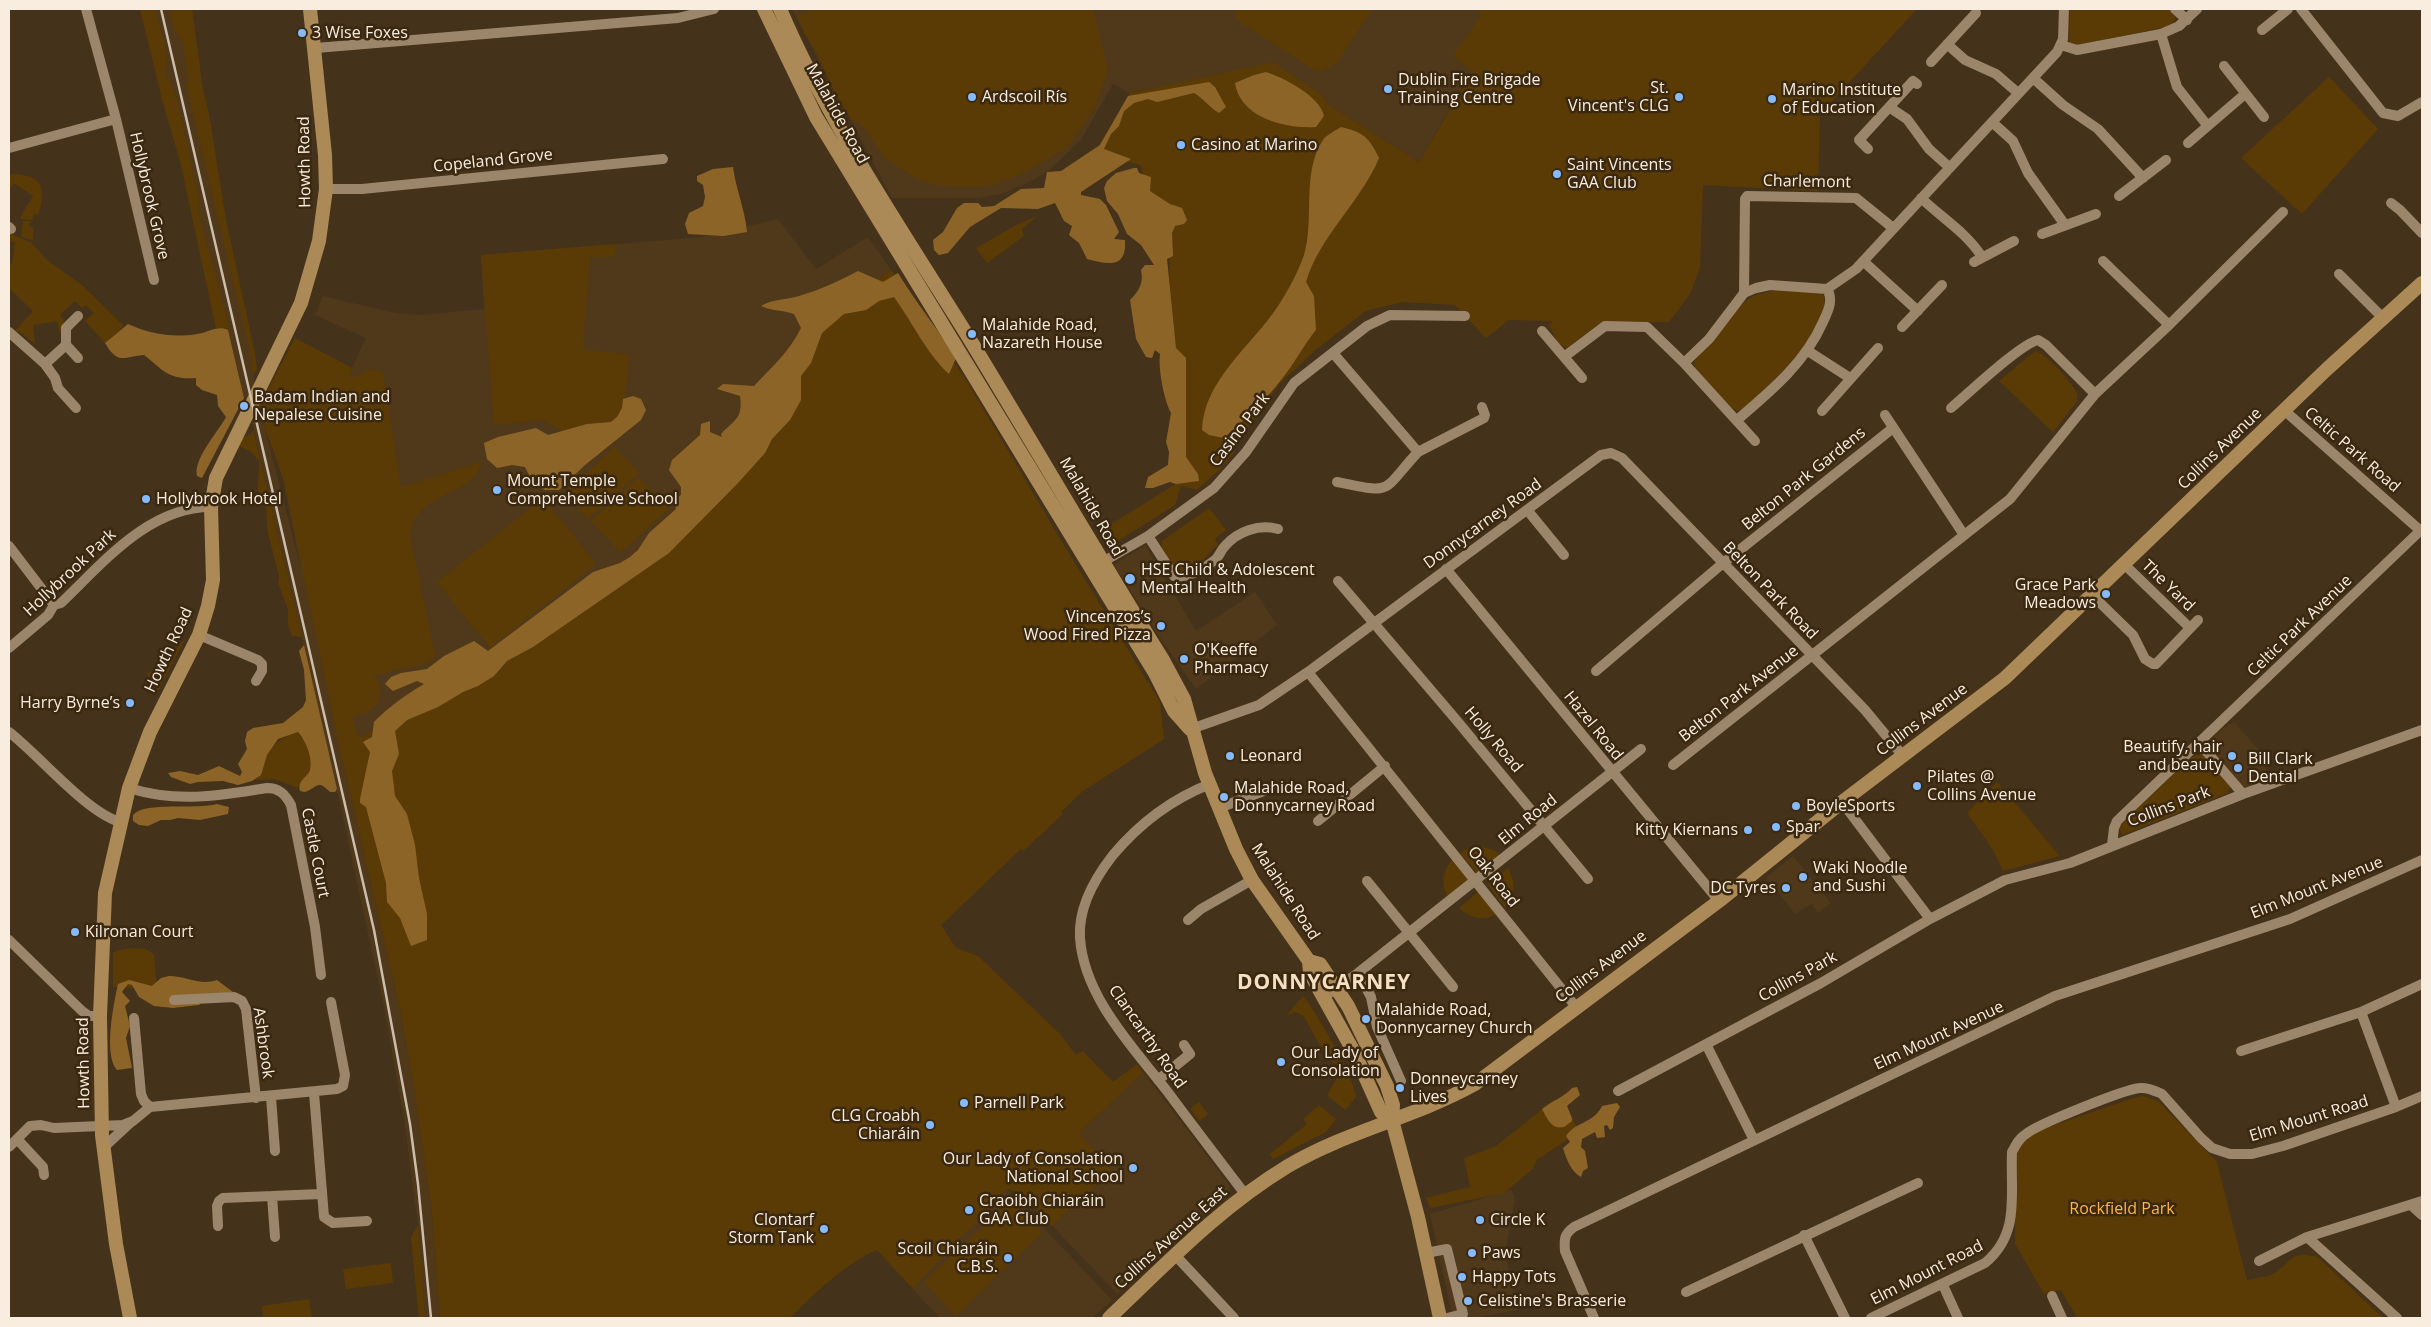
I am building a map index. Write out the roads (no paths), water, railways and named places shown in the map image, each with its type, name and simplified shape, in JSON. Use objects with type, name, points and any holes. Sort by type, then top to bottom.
[{"type":"main road","name":"Howth Road","points":[[130,1318],[116,1244],[102,1126],[100,1016],[105,893],[129,788],[150,732],[199,635],[213,580],[211,507],[216,478],[301,303],[320,241],[326,189],[316,48],[310,9]]},
{"type":"main road","name":"Malahide Road","points":[[764,9],[808,86],[850,148],[892,229],[976,365],[1043,461],[1174,711],[1191,729],[1219,808],[1236,849],[1252,880],[1309,961],[1310,973],[1355,1054],[1381,1112],[1392,1120]]},
{"type":"main road","name":"Malahide Road","points":[[780,9],[808,86]]},
{"type":"main road","name":"Collins Avenue","points":[[1392,1120],[1435,1103],[1475,1084],[1719,901],[1842,802],[2005,678],[2284,411],[2422,283]]},
{"type":"main road","name":"Malahide Road","points":[[976,365],[1032,470],[1097,565]]},
{"type":"main road","name":"Malahide Road","points":[[1032,470],[1043,461]]},
{"type":"main road","name":"Malahide Road","points":[[1309,961],[1320,964],[1348,1006],[1393,1105],[1392,1120],[1401,1147],[1440,1318]]},
{"type":"main road","points":[[1362,1132],[1372,1117],[1376,1101]]},
{"type":"main road","name":"Collins Avenue East","points":[[1108,1318],[1209,1223],[1245,1194],[1288,1166],[1320,1150],[1392,1120]]},
{"type":"street","name":"Hollybrook Grove","points":[[86,9],[116,119],[154,280]]},
{"type":"street","points":[[316,48],[678,18],[714,9]]},
{"type":"street","points":[[1684,363],[1710,339],[1744,293],[1770,285],[1827,289],[1846,278],[2033,78],[2061,44],[2064,32],[2064,9]]},
{"type":"street","points":[[2175,9],[2187,20]]},
{"type":"street","points":[[2061,44],[2077,50],[2161,34],[2187,20],[2197,9]]},
{"type":"street","points":[[2262,30],[2288,9]]},
{"type":"street","points":[[2301,9],[2383,113],[2398,116],[2422,102]]},
{"type":"street","points":[[1932,62],[1976,14]]},
{"type":"street","points":[[2161,34],[2177,87],[2207,125]]},
{"type":"street","points":[[1947,44],[1965,60],[1996,74],[2018,93]]},
{"type":"street","points":[[2224,66],[2264,117]]},
{"type":"street","points":[[2033,78],[2064,105],[2098,129],[2143,178]]},
{"type":"street","points":[[1868,149],[1858,140],[1913,81],[1917,84]]},
{"type":"street","points":[[2188,143],[2245,94]]},
{"type":"street","points":[[1889,107],[1907,120],[1929,150],[1949,168]]},
{"type":"street","name":"Hollybrook Grove","points":[[9,148],[116,119]]},
{"type":"street","points":[[1992,122],[2013,141],[2028,173],[2065,225]]},
{"type":"street","name":"Copeland Grove","points":[[326,189],[362,189],[663,158]]},
{"type":"street","points":[[2119,196],[2166,160]]},
{"type":"street","name":"Charlemont","points":[[1744,293],[1745,198],[1747,196],[1856,198],[1893,228]]},
{"type":"street","points":[[1921,198],[1948,223],[1965,235],[1978,260],[2014,241]]},
{"type":"street","points":[[2391,204],[2400,210],[2422,234]]},
{"type":"street","points":[[1885,415],[1964,535],[2014,495],[2095,394],[2170,325],[2283,212]]},
{"type":"street","points":[[2042,234],[2096,214]]},
{"type":"street","points":[[1863,261],[1918,311]]},
{"type":"street","points":[[2103,261],[2170,325]]},
{"type":"street","points":[[2339,274],[2383,318]]},
{"type":"street","points":[[1902,327],[1942,285]]},
{"type":"street","points":[[1737,420],[1789,374],[1808,351],[1827,314],[1831,301],[1827,289]]},
{"type":"street","name":"Casino Park","points":[[1097,565],[1148,536],[1214,488],[1246,452],[1294,383],[1367,326],[1390,315],[1465,316]]},
{"type":"street","points":[[78,316],[66,328],[66,345],[78,358]]},
{"type":"street","points":[[1564,357],[1605,326],[1647,327],[1684,363],[1755,441]]},
{"type":"street","points":[[1542,331],[1582,378]]},
{"type":"street","points":[[9,332],[45,364],[55,378],[58,388],[76,408]]},
{"type":"street","points":[[1951,408],[2030,342],[2038,340],[2046,345],[2095,394]]},
{"type":"street","points":[[45,364],[66,345]]},
{"type":"street","points":[[1822,410],[1878,348]]},
{"type":"street","points":[[1808,351],[1850,378]]},
{"type":"street","points":[[1333,353],[1418,452]]},
{"type":"street","points":[[1338,482],[1378,491],[1385,488],[1391,484],[1418,452],[1484,418],[1485,414],[1482,407]]},
{"type":"street","name":"Celtic Park Road","points":[[2284,411],[2422,531]]},
{"type":"street","name":"Belton Park Gardens","points":[[1596,671],[1722,564],[1893,428]]},
{"type":"street","name":"Belton Park Road","points":[[1612,453],[1622,458],[1722,564],[1865,710],[1903,756]]},
{"type":"street","name":"Donnycarney Road","points":[[1191,729],[1259,705],[1308,672],[1373,622],[1528,511],[1601,455],[1612,453]]},
{"type":"street","name":"Hollybrook Park","points":[[9,648],[48,615],[54,605],[61,603],[141,530],[179,510],[194,507],[211,507]]},
{"type":"street","points":[[1528,511],[1564,555]]},
{"type":"street","points":[[1148,536],[1174,576],[1182,577],[1189,576],[1218,558],[1226,544],[1242,533],[1258,527],[1278,529]]},
{"type":"street","name":"Celtic Park Avenue","points":[[2112,845],[2114,828],[2117,821],[2422,531]]},
{"type":"street","name":"Belton Park Avenue","points":[[1673,764],[1964,535]]},
{"type":"street","points":[[9,546],[54,605]]},
{"type":"street","name":"The Yard","points":[[2125,565],[2190,628]]},
{"type":"street","name":"Hazel Road","points":[[1446,569],[1611,773],[1719,901]]},
{"type":"street","points":[[1338,581],[1373,622]]},
{"type":"street","name":"The Yard","points":[[2092,595],[2133,635],[2145,659],[2152,664],[2156,664],[2198,620]]},
{"type":"street","name":"Holly Road","points":[[1373,622],[1588,879]]},
{"type":"street","points":[[199,635],[258,660],[262,664],[262,671],[256,681]]},
{"type":"street","name":"Oak Road","points":[[1308,672],[1477,880],[1576,1007]]},
{"type":"street","name":"Collins Park","points":[[1618,1091],[1821,983],[1930,919],[2005,880],[2070,863],[2243,794],[2422,730]]},
{"type":"street","points":[[9,732],[106,818],[120,822]]},
{"type":"street","points":[[2200,744],[2243,794]]},
{"type":"street","name":"Elm Road","points":[[1324,997],[1358,974],[1641,749]]},
{"type":"street","points":[[1318,821],[1385,766]]},
{"type":"street","name":"Clancarthy Road","points":[[1210,784],[1155,814],[1136,830],[1098,876],[1085,905],[1081,921],[1083,957],[1091,982],[1111,1017],[1245,1194]]},
{"type":"street","points":[[1219,808],[1260,798],[1274,787]]},
{"type":"street","name":"Castle Court","points":[[129,788],[150,794],[179,798],[197,798],[266,788],[280,791],[287,796],[291,805],[315,927],[321,975]]},
{"type":"street","points":[[1842,802],[1930,919]]},
{"type":"street","name":"Elm Mount Avenue","points":[[1594,1318],[1565,1251],[1564,1240],[1569,1230],[1626,1200],[2055,996],[2290,919],[2422,860]]},
{"type":"street","points":[[1188,920],[1201,909],[1252,880]]},
{"type":"street","points":[[1367,881],[1410,932],[1453,988]]},
{"type":"street","points":[[9,940],[82,1011],[89,1016],[100,1016]]},
{"type":"street","points":[[1358,974],[1372,997],[1376,1027],[1401,1081]]},
{"type":"street","points":[[2241,1050],[2361,1012],[2422,984]]},
{"type":"street","name":"Ashbrook","points":[[174,1000],[234,997],[242,1001],[246,1009],[256,1098]]},
{"type":"street","name":"Ashbrook","points":[[150,1107],[271,1097],[337,1089],[345,1081],[331,1002]]},
{"type":"street","points":[[2361,1012],[2396,1107]]},
{"type":"street","points":[[104,1147],[150,1107],[144,1101],[141,1094],[134,1018]]},
{"type":"street","points":[[1706,1044],[1754,1140]]},
{"type":"street","points":[[1158,1080],[1190,1054],[1184,1045]]},
{"type":"street","name":"Elm Mount Road","points":[[1871,1318],[1985,1263],[1996,1254],[2006,1238],[2012,1218],[2012,1152],[2017,1143],[2031,1130],[2097,1103],[2133,1089],[2151,1089],[2167,1100],[2212,1148],[2230,1154],[2252,1154],[2283,1146],[2396,1107],[2422,1096]]},
{"type":"street","points":[[314,1092],[324,1217],[328,1222],[367,1221]]},
{"type":"street","name":"Ashbrook","points":[[271,1097],[275,1151]]},
{"type":"street","points":[[9,1147],[30,1126],[54,1128],[123,1125],[132,1121]]},
{"type":"street","points":[[17,1139],[43,1167],[44,1175]]},
{"type":"street","points":[[1686,1292],[1918,1183]]},
{"type":"street","points":[[218,1226],[217,1206],[223,1198],[321,1194]]},
{"type":"street","points":[[272,1196],[275,1237]]},
{"type":"street","points":[[2259,1261],[2307,1237],[2422,1201]]},
{"type":"street","points":[[2411,1205],[2422,1215]]},
{"type":"street","points":[[1804,1235],[1845,1318]]},
{"type":"street","points":[[2307,1237],[2397,1318]]},
{"type":"street","points":[[1426,1254],[1447,1248],[1463,1314],[1447,1318]]},
{"type":"street","points":[[1175,1255],[1234,1318]]},
{"type":"street","points":[[1942,1285],[1958,1318]]},
{"type":"street","points":[[2052,1296],[2062,1318]]},
{"type":"railway","points":[[161,9],[374,930],[410,1124],[431,1318]]},
{"type":"place","name":"3 Wise Foxes","points":[[302,33]]},
{"type":"place","name":"Dublin Fire Brigade Training Centre","points":[[1388,89]]},
{"type":"place","name":"Ardscoil Rís","points":[[972,97]]},
{"type":"place","name":"St. Vincent's CLG","points":[[1679,97]]},
{"type":"place","name":"Marino Institute of Education","points":[[1772,99]]},
{"type":"place","name":"Casino at Marino","points":[[1181,145]]},
{"type":"place","name":"Saint Vincents GAA Club","points":[[1557,174]]},
{"type":"place","name":"Malahide Road, Nazareth House","points":[[972,334]]},
{"type":"place","name":"Badam Indian and Nepalese Cuisine","points":[[244,406]]},
{"type":"place","name":"Mount Temple Comprehensive School","points":[[497,490]]},
{"type":"place","name":"Hollybrook Hotel","points":[[146,499]]},
{"type":"place","name":"HSE Child & Adolescent Mental Health","points":[[1130,579]]},
{"type":"place","name":"Grace Park Meadows","points":[[2106,594]]},
{"type":"place","name":"Vincenzos’s Wood Fired Pizza","points":[[1161,626]]},
{"type":"place","name":"O'Keeffe Pharmacy","points":[[1184,659]]},
{"type":"place","name":"Harry Byrne’s","points":[[130,703]]},
{"type":"place","name":"Leonard","points":[[1230,756]]},
{"type":"place","name":"Beautify, hair and beauty","points":[[2232,756]]},
{"type":"place","name":"Bill Clark Dental","points":[[2238,768]]},
{"type":"place","name":"Pilates @ Collins Avenue","points":[[1917,786]]},
{"type":"place","name":"Malahide Road, Donnycarney Road","points":[[1224,797]]},
{"type":"place","name":"BoyleSports","points":[[1796,806]]},
{"type":"place","name":"Spar","points":[[1776,827]]},
{"type":"place","name":"Kitty Kiernans","points":[[1748,830]]},
{"type":"place","name":"Waki Noodle and Sushi","points":[[1803,877]]},
{"type":"place","name":"DC Tyres","points":[[1786,888]]},
{"type":"place","name":"Kilronan Court","points":[[75,932]]},
{"type":"place","name":"Malahide Road, Donnycarney Church","points":[[1366,1019]]},
{"type":"place","name":"Our Lady of Consolation","points":[[1281,1062]]},
{"type":"place","name":"Donneycarney Lives","points":[[1400,1088]]},
{"type":"place","name":"Parnell Park","points":[[964,1103]]},
{"type":"place","name":"CLG Croabh Chiaráin","points":[[930,1125]]},
{"type":"place","name":"Our Lady of Consolation National School","points":[[1133,1168]]},
{"type":"place","name":"Craoibh Chiaráin GAA Club","points":[[969,1210]]},
{"type":"place","name":"Circle K","points":[[1480,1220]]},
{"type":"place","name":"Clontarf Storm Tank","points":[[824,1229]]},
{"type":"place","name":"Paws","points":[[1472,1253]]},
{"type":"place","name":"Scoil Chiaráin C.B.S.","points":[[1008,1258]]},
{"type":"place","name":"Happy Tots","points":[[1462,1277]]},
{"type":"place","name":"Celistine's Brasserie","points":[[1468,1301]]},
{"type":"district","name":"DONNYCARNEY","points":[[1324,983]]},
{"type":"park label","name":"Rockfield Park","points":[[2122,1209]]}]
